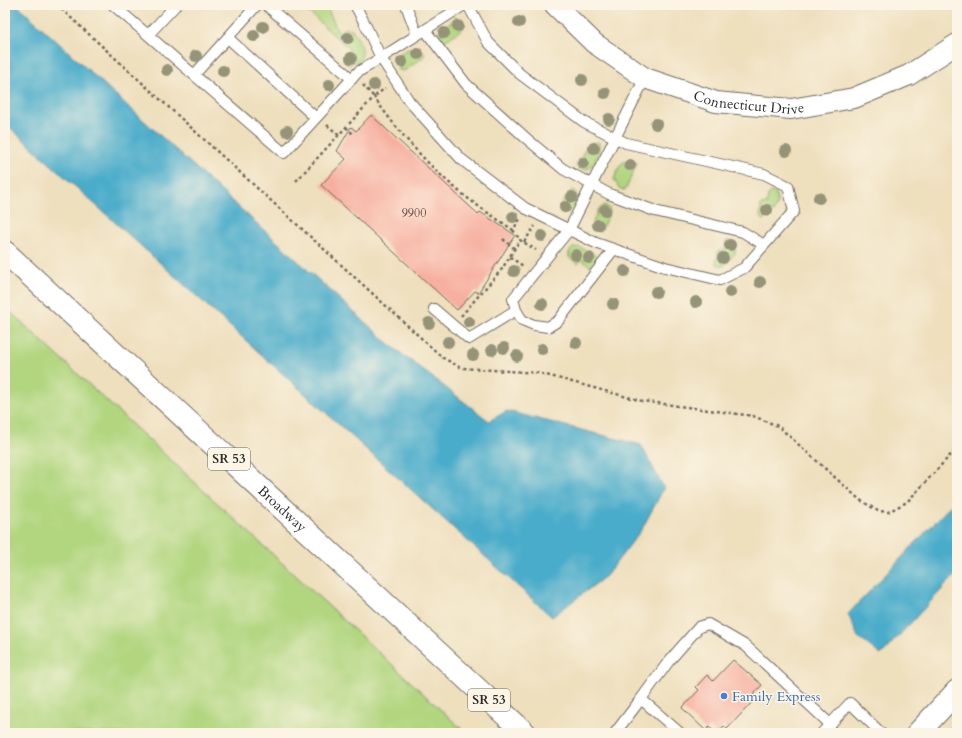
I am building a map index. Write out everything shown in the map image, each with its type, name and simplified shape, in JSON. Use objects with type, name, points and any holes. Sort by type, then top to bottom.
[{"type":"main road","name":"Broadway","points":[[5,252],[525,733]]},
{"type":"main road","points":[[918,733],[957,692]]},
{"type":"street","name":"Connecticut Drive","points":[[555,5],[594,43],[645,78],[716,102],[791,110],[854,98],[909,76],[957,44]]},
{"type":"lane","points":[[114,5],[284,153],[358,72],[464,5]]},
{"type":"lane","points":[[148,35],[176,5]]},
{"type":"lane","points":[[194,75],[257,5]]},
{"type":"lane","points":[[266,5],[352,79]]},
{"type":"lane","points":[[355,5],[381,58],[409,101],[461,159],[525,208],[596,244],[665,267],[720,280],[744,268],[794,211],[788,186],[764,174],[626,143],[584,122],[520,74],[488,42],[468,5]]},
{"type":"lane","points":[[406,5],[421,32],[466,84],[563,169],[609,194],[655,211],[743,232],[764,245]]},
{"type":"lane","points":[[228,38],[316,118]]},
{"type":"lane","points":[[614,250],[558,321],[548,327],[534,325],[522,320],[516,310],[513,299],[569,230],[645,78]]},
{"type":"lane","points":[[434,309],[469,339],[516,310]]},
{"type":"lane","points":[[615,733],[669,661],[699,627],[708,624],[746,646],[830,724]]},
{"type":"lane","points":[[641,699],[680,733]]},
{"type":"lane","points":[[822,733],[850,703],[882,733]]},
{"type":"path","points":[[296,181],[374,97],[383,111],[415,148],[453,186],[482,210],[513,230],[520,240],[538,251],[534,256]]},
{"type":"path","points":[[346,127],[353,134]]},
{"type":"path","points":[[513,230],[522,216]]},
{"type":"path","points":[[524,242],[536,225],[531,222]]},
{"type":"path","points":[[503,239],[515,249]]},
{"type":"path","points":[[453,325],[502,269],[520,240]]},
{"type":"path","points":[[510,257],[525,267]]},
{"type":"green space","points":[[301,5],[326,5],[338,32],[346,28],[352,29],[362,47],[362,55],[360,60],[348,65],[344,61],[349,49]]},
{"type":"green space","points":[[459,21],[464,26],[462,29],[445,41],[439,38],[440,30],[451,22]]},
{"type":"green space","points":[[412,47],[419,48],[425,54],[422,58],[404,71],[399,70],[396,62],[399,54]]},
{"type":"green space","points":[[599,142],[598,155],[590,168],[580,169],[576,166],[588,144]]},
{"type":"green space","points":[[627,160],[637,163],[626,189],[623,190],[619,188],[614,179],[620,165]]},
{"type":"green space","points":[[572,190],[576,191],[574,206],[570,211],[563,214],[559,212],[563,201]]},
{"type":"green space","points":[[771,192],[775,193],[778,203],[774,211],[764,220],[760,217],[761,205],[767,204],[768,195]]},
{"type":"green space","points":[[605,205],[610,211],[601,230],[596,231],[592,225],[598,210]]},
{"type":"green space","points":[[726,241],[731,241],[735,244],[735,253],[724,266],[716,264],[718,251],[725,251]]},
{"type":"green space","points":[[578,247],[593,253],[597,259],[596,267],[591,267],[582,260],[578,264],[569,257],[569,252],[573,248]]},
{"type":"green space","points":[[5,307],[466,733],[5,733]]},
{"type":"water","points":[[5,5],[17,5],[389,344],[489,421],[507,411],[641,445],[664,488],[642,529],[606,576],[552,617],[5,123]]},
{"type":"water","points":[[957,499],[957,573],[881,655],[858,637],[848,614]]},
{"type":"building","points":[[371,115],[478,214],[480,212],[515,235],[478,293],[475,291],[457,310],[321,185],[346,159],[337,151],[351,127],[356,131]]},
{"type":"building","name":"Family Express","points":[[733,660],[762,685],[753,695],[756,698],[727,729],[724,726],[716,733],[709,727],[706,731],[682,708],[699,690],[696,687],[707,675],[713,681]]},
{"type":"place","name":"Family Express","points":[[724,696]]}]
